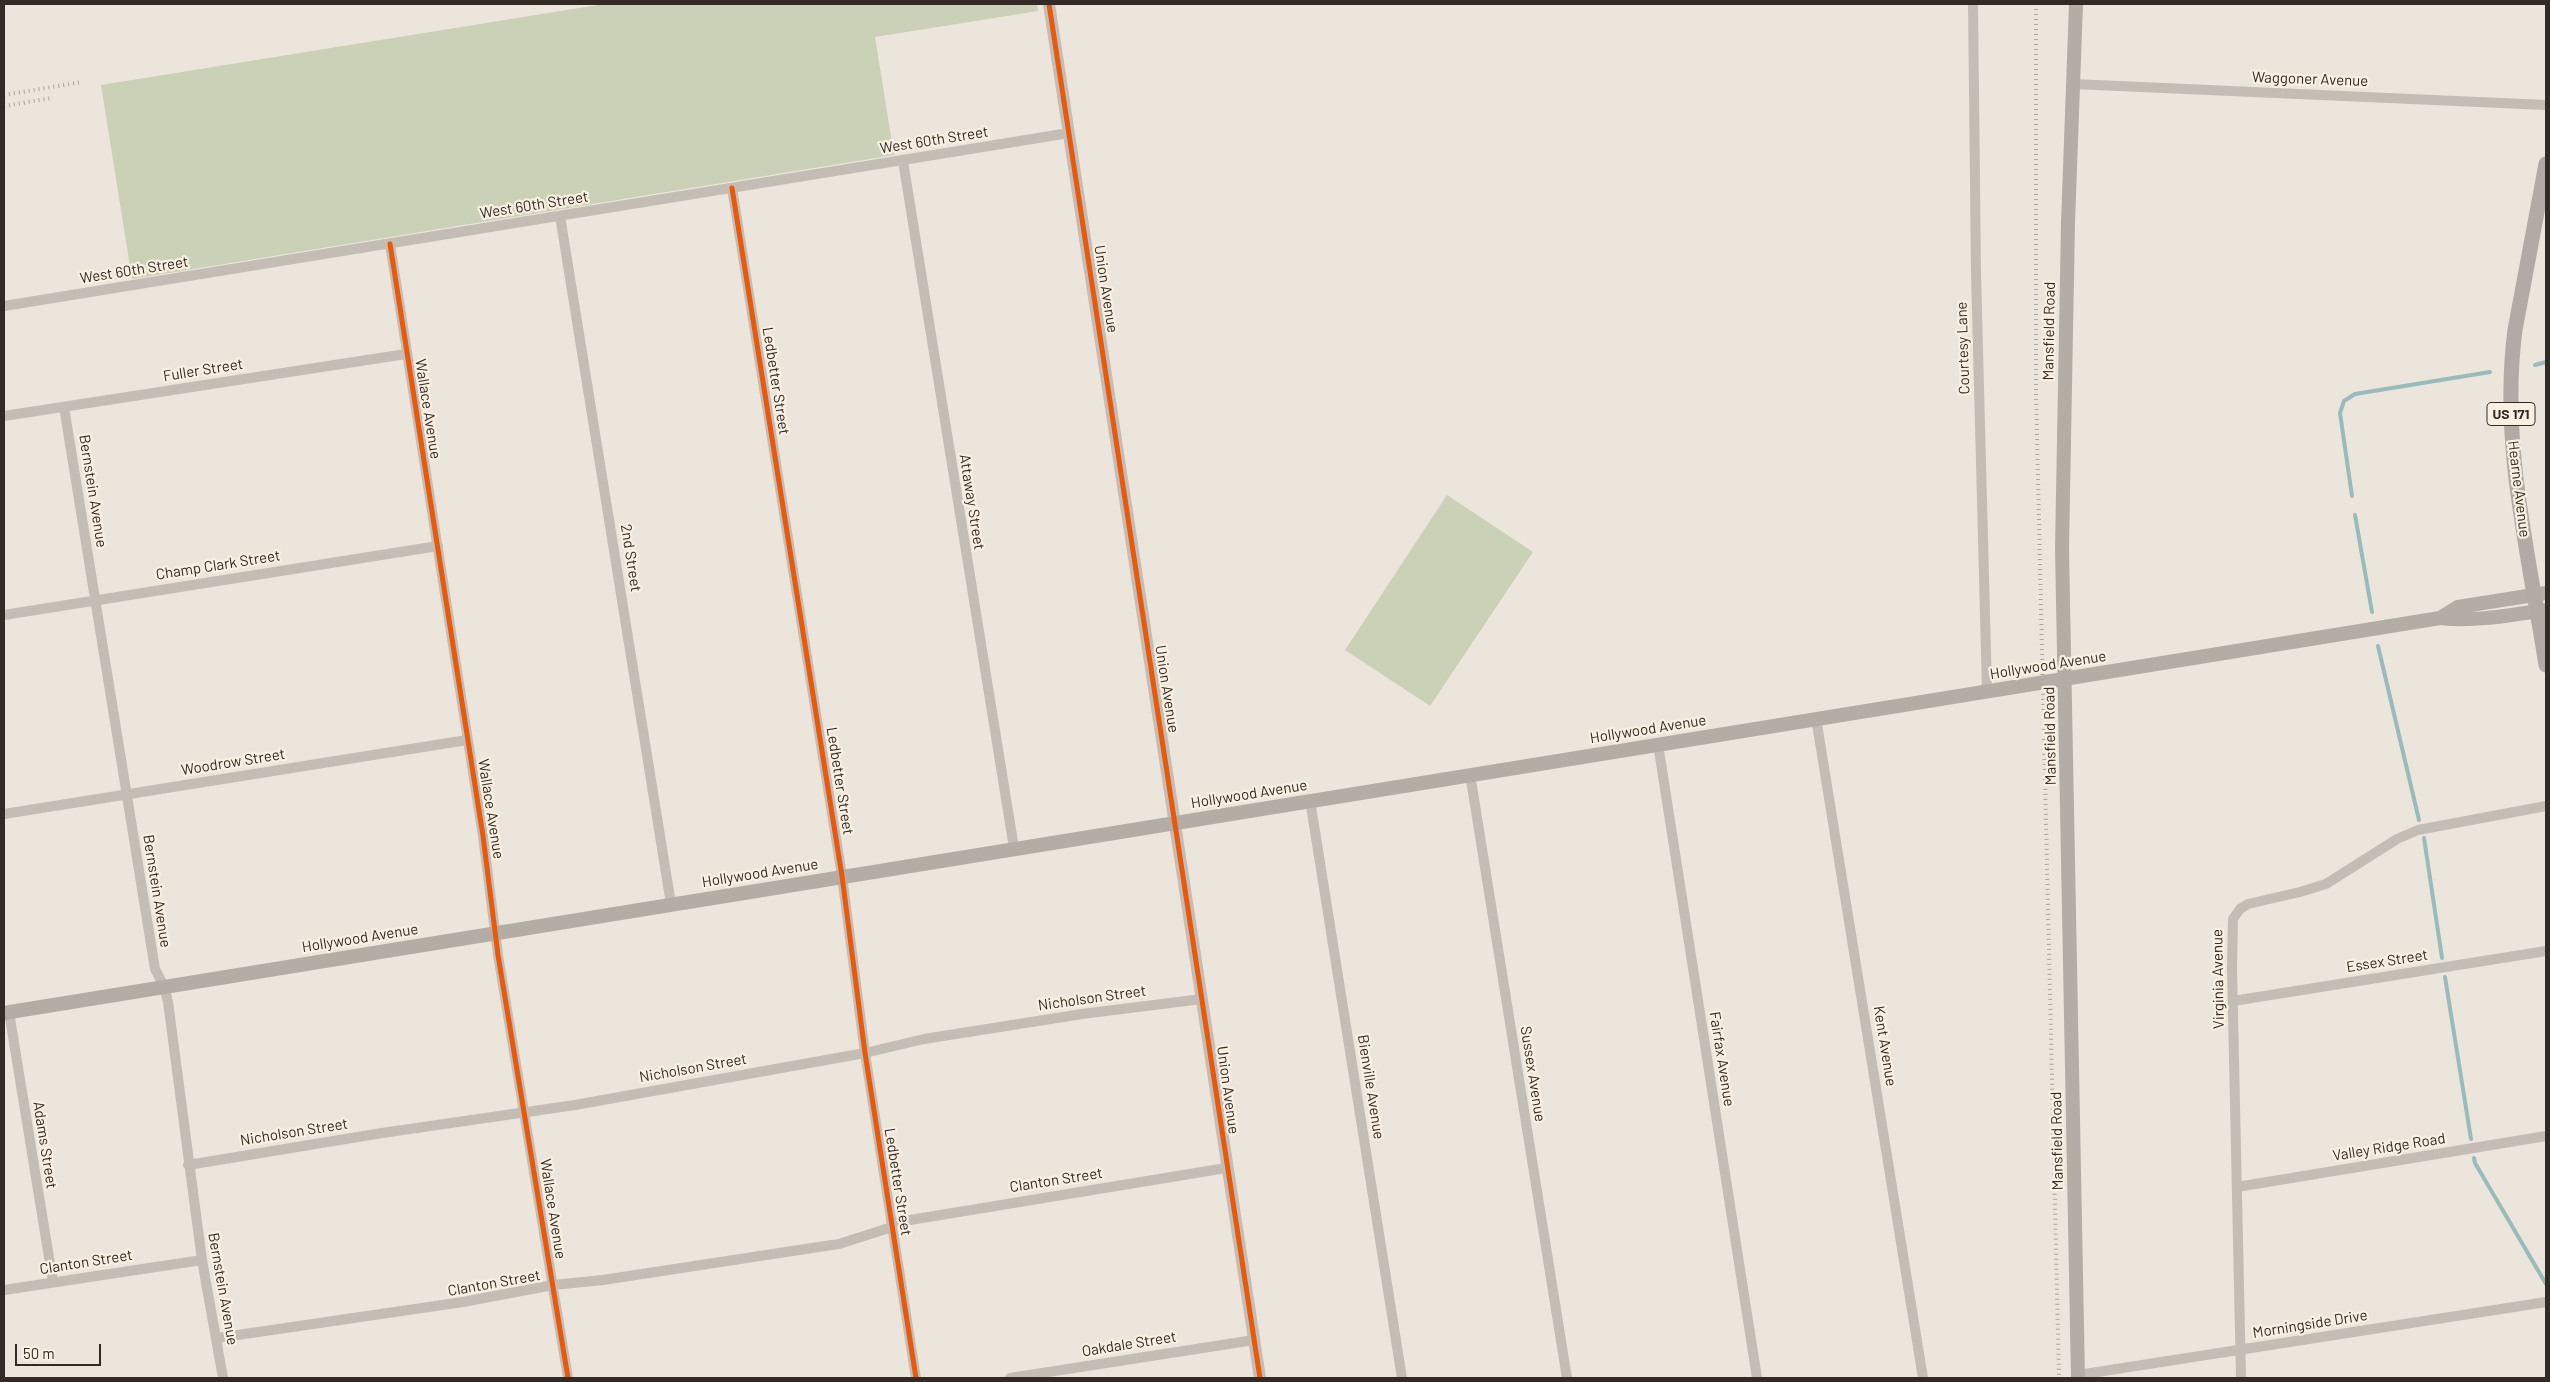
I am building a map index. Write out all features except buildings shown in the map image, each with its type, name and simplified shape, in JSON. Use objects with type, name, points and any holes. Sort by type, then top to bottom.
[{"type":"main road","name":"Mansfield Road","points":[[2076,4],[2063,464],[2065,678],[2078,1377]]},
{"type":"main road","name":"Hearne Avenue","points":[[2546,164],[2518,308],[2512,354],[2513,447],[2521,514],[2541,594],[2546,665]]},
{"type":"main road","name":"Hollywood Avenue","points":[[2440,618],[2458,607],[2541,594]]},
{"type":"main road","name":"Hollywood Avenue","points":[[6,1013],[2440,618],[2479,619],[2542,610]]},
{"type":"street","name":"Union Avenue","points":[[1049,4],[1176,822],[1226,1168],[1260,1378]]},
{"type":"street","name":"Courtesy Lane","points":[[1972,4],[1976,274],[1987,691]]},
{"type":"street","name":"Waggoner Avenue","points":[[2073,84],[2546,105]]},
{"type":"street","name":"West 60th Street","points":[[4,306],[1069,133]]},
{"type":"street","name":"Attaway Street","points":[[903,161],[1014,848]]},
{"type":"street","name":"Ledbetter Street","points":[[732,188],[842,876],[865,1053],[916,1378]]},
{"type":"street","name":"2nd Street","points":[[560,216],[671,904]]},
{"type":"street","name":"Wallace Avenue","points":[[390,244],[524,1111],[568,1378]]},
{"type":"street","name":"Fuller Street","points":[[4,416],[406,354]]},
{"type":"street","name":"Bernstein Avenue","points":[[64,407],[155,969],[164,986],[168,1002],[188,1165],[202,1260],[223,1378]]},
{"type":"street","name":"Champ Clark Street","points":[[4,615],[438,546]]},
{"type":"street","name":"Kent Avenue","points":[[1816,718],[1922,1378]]},
{"type":"street","name":"Woodrow Street","points":[[4,814],[467,740]]},
{"type":"street","name":"Fairfax Avenue","points":[[1658,744],[1757,1378]]},
{"type":"street","name":"Sussex Avenue","points":[[1470,774],[1566,1378]]},
{"type":"street","name":"Bienville Avenue","points":[[1310,800],[1402,1378]]},
{"type":"street","name":"Virginia Avenue","points":[[2241,1378],[2232,929],[2236,914],[2248,904],[2326,884],[2397,839],[2418,830],[2546,806]]},
{"type":"street","name":"Essex Street","points":[[2233,1001],[2546,951]]},
{"type":"street","name":"Nicholson Street","points":[[188,1165],[584,1103],[865,1053],[924,1039],[1110,1010],[1202,999]]},
{"type":"street","name":"Adams Street","points":[[6,1013],[53,1282]]},
{"type":"street","name":"Valley Ridge Road","points":[[2237,1186],[2546,1136]]},
{"type":"street","name":"Clanton Street","points":[[217,1338],[463,1302],[552,1285],[603,1280],[839,1244],[892,1225],[1226,1168]]},
{"type":"street","name":"Clanton Street","points":[[4,1290],[202,1260]]},
{"type":"street","name":"Morningside Drive","points":[[2078,1377],[2546,1302]]},
{"type":"street","name":"Oakdale Street","points":[[1010,1378],[1254,1340]]},
{"type":"green space","points":[[604,4],[1037,4],[1038,11],[875,37],[894,155],[132,279],[101,85]]},
{"type":"green space","points":[[1447,495],[1533,552],[1430,706],[1345,650]]},
{"type":"waterway","points":[[2535,365],[2546,362]]},
{"type":"waterway","points":[[2352,496],[2340,413],[2344,401],[2355,394],[2490,372]]},
{"type":"waterway","points":[[2355,515],[2372,612]]},
{"type":"waterway","points":[[2378,646],[2419,820]]},
{"type":"waterway","points":[[2424,838],[2442,958]]},
{"type":"waterway","points":[[2445,977],[2471,1139]]},
{"type":"waterway","points":[[2474,1158],[2475,1163],[2546,1284]]},
{"type":"railway","points":[[2036,4],[2036,393],[2059,1378]]},
{"type":"railway","points":[[4,95],[82,82]]},
{"type":"railway","points":[[4,106],[52,98]]},
{"type":"cycle path","points":[[1049,4],[1260,1378]]},
{"type":"cycle path","points":[[732,188],[842,876],[865,1053],[916,1378]]},
{"type":"cycle path","points":[[390,244],[483,836],[498,955],[568,1378]]}]
